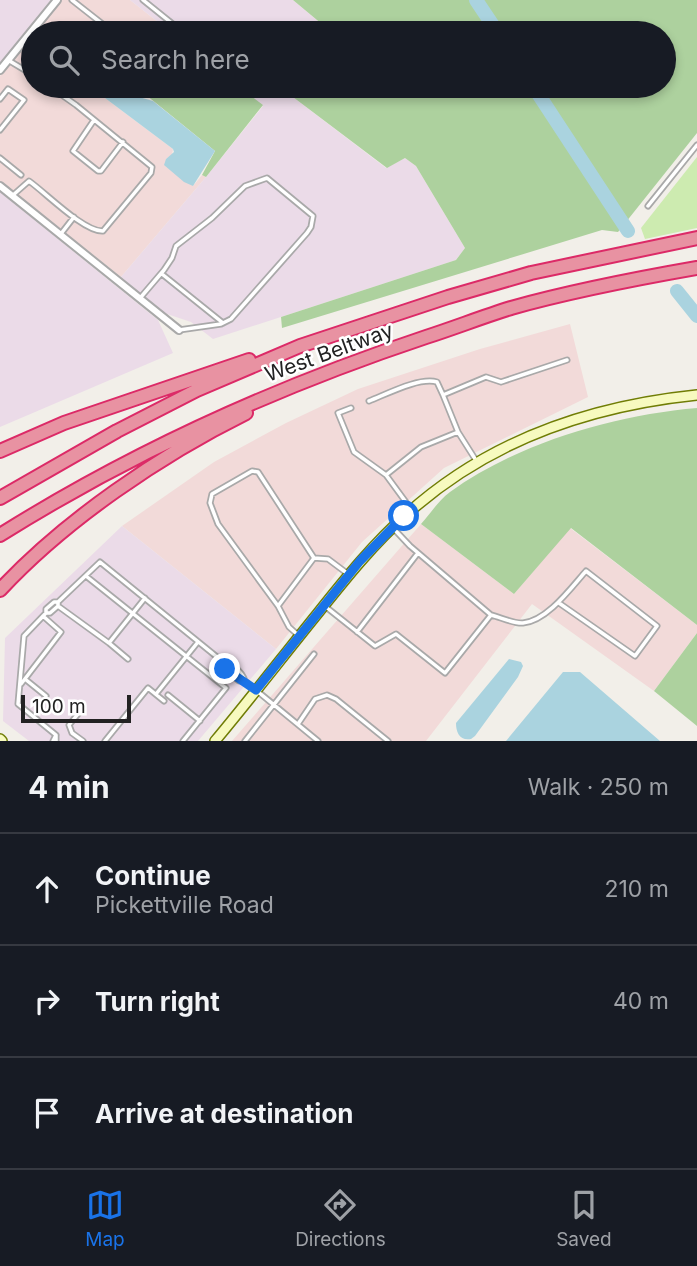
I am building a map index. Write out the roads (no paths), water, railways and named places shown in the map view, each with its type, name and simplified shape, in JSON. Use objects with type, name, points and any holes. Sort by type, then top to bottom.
[{"type":"highway","name":"West Beltway","points":[[0,498],[129,425],[198,390],[299,346],[531,272],[697,238]]},
{"type":"highway","name":"West Beltway","points":[[0,536],[97,477],[177,436],[286,387],[508,309],[611,284],[697,268]]},
{"type":"highway","points":[[0,451],[64,423],[254,358],[299,346]]},
{"type":"highway","points":[[0,590],[80,519],[165,458],[219,426],[352,362]]},
{"type":"street","points":[[40,21],[57,0]]},
{"type":"street","points":[[0,70],[21,44]]},
{"type":"street","points":[[0,186],[179,330]]},
{"type":"street","points":[[215,741],[349,575],[411,510],[440,487],[477,462],[525,436],[561,422],[630,404],[697,395]]},
{"type":"lane","points":[[72,0],[99,21]]},
{"type":"lane","points":[[143,0],[169,21]]},
{"type":"lane","points":[[8,60],[21,68]]},
{"type":"lane","points":[[0,99],[8,89],[21,98]]},
{"type":"lane","points":[[0,130],[24,100],[21,98]]},
{"type":"lane","points":[[12,196],[29,181],[74,216],[97,231],[103,231],[151,173],[152,167],[66,98]]},
{"type":"lane","points":[[95,119],[73,149],[74,152],[100,172],[123,142]]},
{"type":"lane","points":[[648,206],[697,145]]},
{"type":"lane","points":[[0,158],[22,176]]},
{"type":"lane","points":[[139,298],[161,274],[172,258],[176,246],[212,218],[245,186],[267,178],[313,216],[307,233],[232,319],[179,330]]},
{"type":"lane","points":[[60,234],[74,216]]},
{"type":"lane","points":[[161,274],[223,323]]},
{"type":"lane","points":[[443,395],[486,377],[501,382],[567,360]]},
{"type":"lane","points":[[369,401],[430,380],[437,382],[458,432],[477,462]]},
{"type":"lane","points":[[351,408],[338,413],[354,452],[386,475],[411,510]]},
{"type":"lane","points":[[386,475],[421,447],[458,432]]},
{"type":"lane","points":[[299,637],[218,524],[210,503],[212,494],[252,471],[258,472],[314,558]]},
{"type":"lane","points":[[393,528],[491,615],[522,624],[538,618],[559,603],[586,571],[657,626],[635,656],[559,603]]},
{"type":"lane","points":[[357,632],[418,553]]},
{"type":"lane","points":[[314,558],[328,559],[349,575]]},
{"type":"lane","points":[[278,606],[314,558]]},
{"type":"lane","points":[[58,604],[100,562],[217,657],[218,664],[239,681],[245,681],[318,741]]},
{"type":"lane","points":[[86,576],[226,688],[183,741]]},
{"type":"lane","points":[[109,643],[145,598]]},
{"type":"lane","points":[[55,741],[56,734],[18,704],[24,636],[48,607],[54,602],[58,604],[128,659]]},
{"type":"lane","points":[[324,606],[375,646],[396,634],[445,673],[491,615]]},
{"type":"lane","points":[[19,685],[61,632],[44,615]]},
{"type":"lane","points":[[156,694],[198,642]]},
{"type":"lane","points":[[245,741],[314,654]]},
{"type":"lane","points":[[25,679],[46,696]]},
{"type":"lane","points":[[105,741],[148,688],[164,701]]},
{"type":"lane","points":[[168,695],[200,720]]},
{"type":"lane","points":[[298,724],[315,699],[327,695],[336,699],[388,741]]},
{"type":"lane","points":[[78,714],[69,725],[72,733],[83,741]]},
{"type":"water","points":[[105,98],[142,98],[153,101],[215,151],[193,186],[164,165],[174,152]]},
{"type":"water","points":[[509,659],[521,662],[523,666],[518,677],[475,736],[471,739],[461,737],[456,723]]},
{"type":"water","points":[[563,672],[580,672],[660,741],[506,741]]},
{"type":"waterway","points":[[476,0],[490,21]]},
{"type":"waterway","points":[[541,98],[628,231]]},
{"type":"waterway","points":[[677,291],[697,316]]}]
